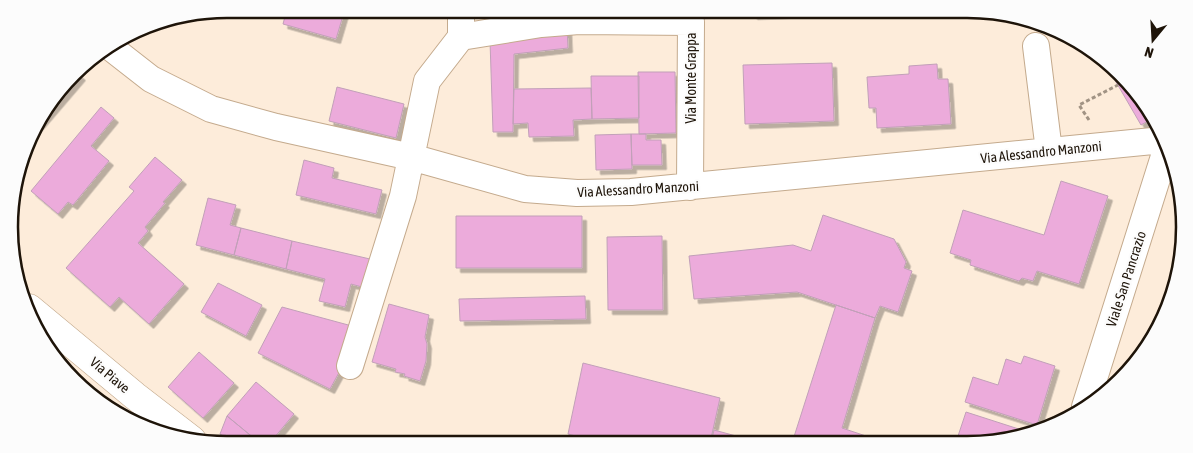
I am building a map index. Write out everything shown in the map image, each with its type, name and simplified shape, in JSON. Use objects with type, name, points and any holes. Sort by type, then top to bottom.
[{"type":"main road","name":"Via Piave","points":[[37,315],[178,429]]},
{"type":"street","points":[[350,366],[403,196],[427,81],[461,37],[460,18]]},
{"type":"street","name":"Via Monte Grappa","points":[[461,37],[567,18]]},
{"type":"street","name":"Via Monte Grappa","points":[[628,18],[691,22],[690,187]]},
{"type":"street","points":[[1036,46],[1049,151]]},
{"type":"street","name":"Via Alessandro Manzoni","points":[[114,50],[151,79],[211,109],[276,127],[410,157],[525,189],[577,193],[631,192],[1157,141]]},
{"type":"street","name":"Viale San Pancrazio","points":[[1088,396],[1164,158]]},
{"type":"path","points":[[1089,121],[1079,105],[1118,86]]},
{"type":"building","points":[[285,18],[342,18],[336,39],[283,24]]},
{"type":"building","points":[[567,27],[568,48],[514,54],[513,132],[493,132],[490,41]]},
{"type":"building","points":[[832,63],[834,121],[745,124],[743,65]]},
{"type":"building","points":[[937,64],[938,79],[948,79],[951,124],[877,128],[876,108],[869,108],[867,77],[909,74],[909,66]]},
{"type":"building","points":[[638,72],[675,72],[676,133],[639,134]]},
{"type":"building","points":[[591,76],[639,76],[639,118],[592,119]]},
{"type":"building","points":[[1115,80],[1132,99],[1147,122],[1141,125]]},
{"type":"building","points":[[337,87],[404,104],[396,138],[329,121]]},
{"type":"building","points":[[591,88],[592,119],[573,120],[574,136],[529,137],[528,123],[513,124],[514,89]]},
{"type":"building","points":[[101,107],[114,118],[91,146],[109,161],[73,205],[68,202],[58,214],[31,191]]},
{"type":"building","points":[[631,134],[632,169],[596,170],[595,135]]},
{"type":"building","points":[[631,134],[646,134],[646,140],[661,140],[662,165],[632,165]]},
{"type":"building","points":[[155,157],[182,180],[145,227],[148,231],[138,243],[184,284],[149,324],[119,297],[110,307],[66,268],[134,191],[129,187]]},
{"type":"building","points":[[304,160],[334,168],[332,178],[382,190],[376,214],[296,195]]},
{"type":"building","points":[[1061,181],[1108,196],[1079,284],[1037,271],[1033,281],[1022,278],[1019,281],[970,265],[971,260],[950,253],[963,210],[1044,235]]},
{"type":"building","points":[[208,198],[236,205],[230,225],[241,228],[234,255],[196,245]]},
{"type":"building","points":[[823,215],[894,239],[906,262],[904,268],[912,271],[898,312],[880,306],[875,318],[797,292],[694,299],[689,256],[793,245],[811,251]]},
{"type":"building","points":[[456,216],[582,216],[582,268],[456,268]]},
{"type":"building","points":[[241,228],[292,241],[286,269],[234,255]]},
{"type":"building","points":[[662,236],[663,310],[608,310],[607,237]]},
{"type":"building","points":[[292,241],[370,259],[362,287],[351,284],[345,307],[319,301],[325,279],[286,269]]},
{"type":"building","points":[[218,283],[262,305],[246,336],[201,312]]},
{"type":"building","points":[[585,296],[586,319],[460,321],[459,299]]},
{"type":"building","points":[[389,304],[429,315],[425,337],[427,344],[426,361],[420,381],[404,376],[405,374],[395,372],[396,369],[372,362]]},
{"type":"building","points":[[836,305],[875,318],[842,428],[866,436],[794,436]]},
{"type":"building","points":[[282,307],[352,326],[342,367],[330,389],[258,353]]},
{"type":"building","points":[[199,352],[234,383],[203,418],[168,387]]},
{"type":"building","points":[[1024,356],[1055,366],[1038,423],[1034,424],[965,402],[973,377],[998,385],[1006,359],[1021,364]]},
{"type":"building","points":[[583,363],[720,398],[712,436],[576,436],[568,434]]},
{"type":"building","points":[[256,382],[294,414],[276,436],[251,436],[227,416]]},
{"type":"building","points":[[966,412],[1018,429],[994,434],[958,436]]},
{"type":"building","points":[[227,416],[251,436],[226,436],[220,434]]},
{"type":"building","points":[[714,430],[736,436],[713,436]]}]
